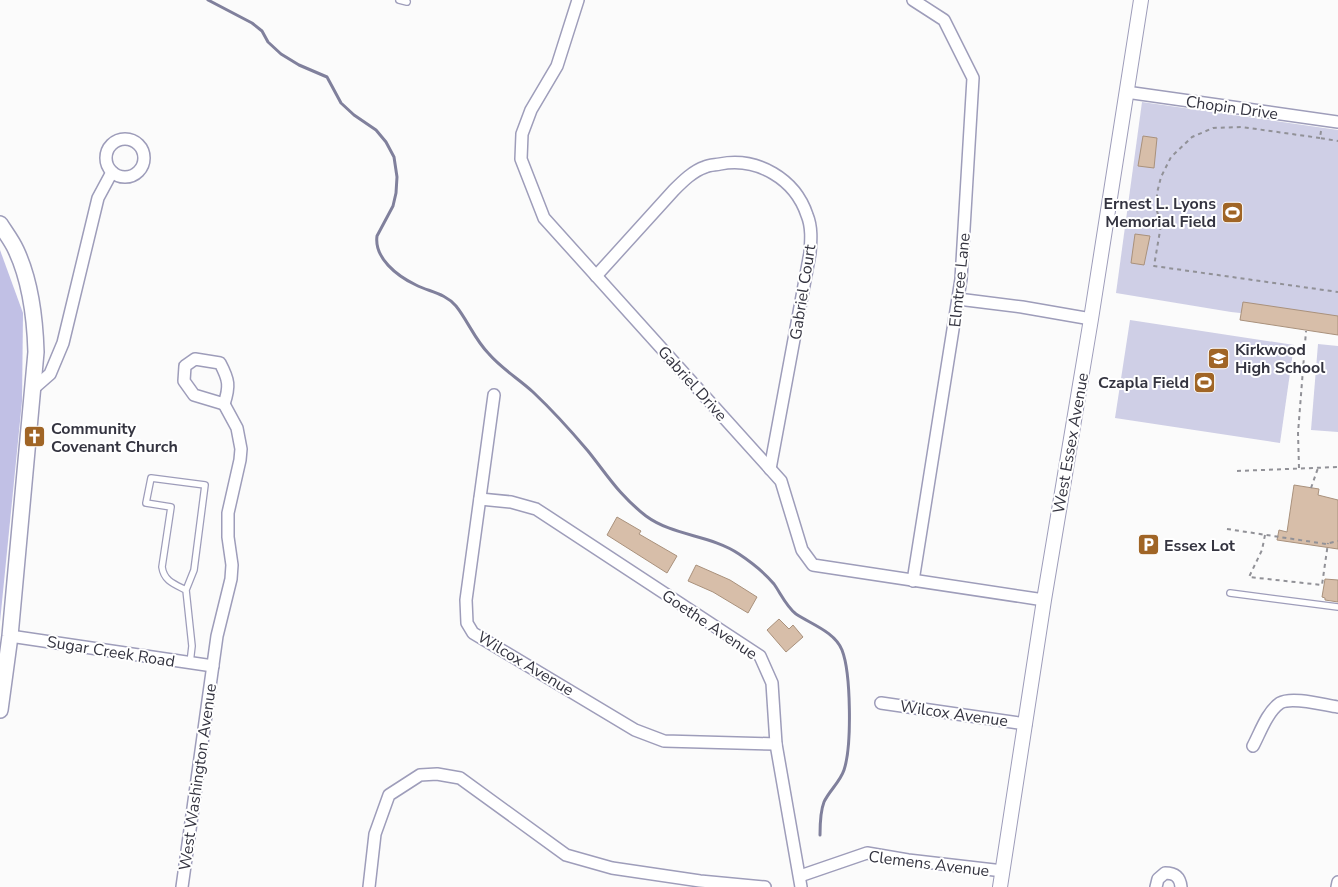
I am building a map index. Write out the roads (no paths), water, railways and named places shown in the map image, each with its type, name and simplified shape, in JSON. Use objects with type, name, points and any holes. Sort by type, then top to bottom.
[{"type":"main road","points":[[0,224],[16,250],[29,288],[35,320],[36,344],[34,388],[10,636],[0,710]]},
{"type":"street","name":"Gabriel Drive","points":[[578,0],[557,66],[531,110],[522,134],[521,159],[544,218],[781,480],[802,550],[813,565],[1044,600]]},
{"type":"street","name":"Elmtree Lane","points":[[913,0],[944,20],[973,78],[961,280],[913,581]]},
{"type":"street","name":"West Essex Avenue","points":[[1000,887],[1044,600],[1091,319],[1141,0]]},
{"type":"street","name":"Chopin Drive","points":[[1126,92],[1338,122]]},
{"type":"street","name":"Gabriel Court","points":[[596,276],[674,190],[688,177],[705,166],[744,162],[766,168],[783,180],[799,196],[808,216],[811,235],[810,253],[770,469]]},
{"type":"street","points":[[34,388],[50,374],[63,343],[98,198],[112,172]]},
{"type":"street","points":[[958,299],[1022,307],[1091,319]]},
{"type":"street","points":[[195,359],[220,363],[227,376],[229,390],[224,404],[194,395],[184,381],[184,366],[195,359]]},
{"type":"street","name":"Wilcox Avenue","points":[[494,395],[466,600],[467,623],[473,633],[635,730],[664,741],[776,744]]},
{"type":"street","name":"West Washington Avenue","points":[[182,887],[216,636],[231,578],[232,565],[228,537],[228,513],[241,449],[237,428],[224,404]]},
{"type":"street","name":"Goethe Avenue","points":[[480,499],[511,502],[536,509],[760,656],[772,682],[776,744],[800,882]]},
{"type":"street","name":"Sugar Creek Road","points":[[10,636],[213,666]]},
{"type":"street","points":[[1253,746],[1271,713],[1280,704],[1290,700],[1338,707]]},
{"type":"street","name":"Wilcox Avenue","points":[[882,703],[1026,724]]},
{"type":"street","points":[[372,884],[375,834],[389,796],[420,775],[437,774],[460,778],[566,855],[612,868],[700,881],[765,887]]},
{"type":"street","name":"Clemens Avenue","points":[[800,882],[868,853],[908,860],[1003,871]]},
{"type":"street","points":[[1156,887],[1161,875],[1170,873],[1175,874],[1179,878],[1181,887]]},
{"type":"street","points":[[1337,887],[1338,882]]},
{"type":"lane","points":[[399,0],[408,2]]},
{"type":"lane","points":[[186,590],[171,583],[164,575],[162,567],[171,507],[146,502],[151,478],[205,486],[194,570],[186,590],[192,646],[190,663]]},
{"type":"lane","points":[[1230,593],[1338,607]]},
{"type":"waterway","points":[[208,0],[252,23],[262,31],[268,42],[281,54],[299,65],[327,77],[341,103],[354,115],[376,130],[386,142],[394,157],[397,177],[396,193],[393,206],[377,236],[377,244],[379,252],[388,265],[401,277],[442,295],[452,302],[484,349],[554,413],[588,451],[621,493],[646,516],[668,528],[716,543],[739,554],[774,584],[792,611],[828,633],[839,644],[845,661],[849,692],[847,759],[842,774],[826,798],[823,806],[820,818],[820,835]]},
{"type":"place","name":"Ernest L. Lyons Memorial Field","points":[[1232,212]]},
{"type":"place","name":"Kirkwood High School","points":[[1219,358]]},
{"type":"place","name":"Czapla Field","points":[[1205,382]]},
{"type":"place","name":"Community Covenant Church","points":[[35,437]]},
{"type":"place","name":"Essex Lot","points":[[1148,545]]}]
